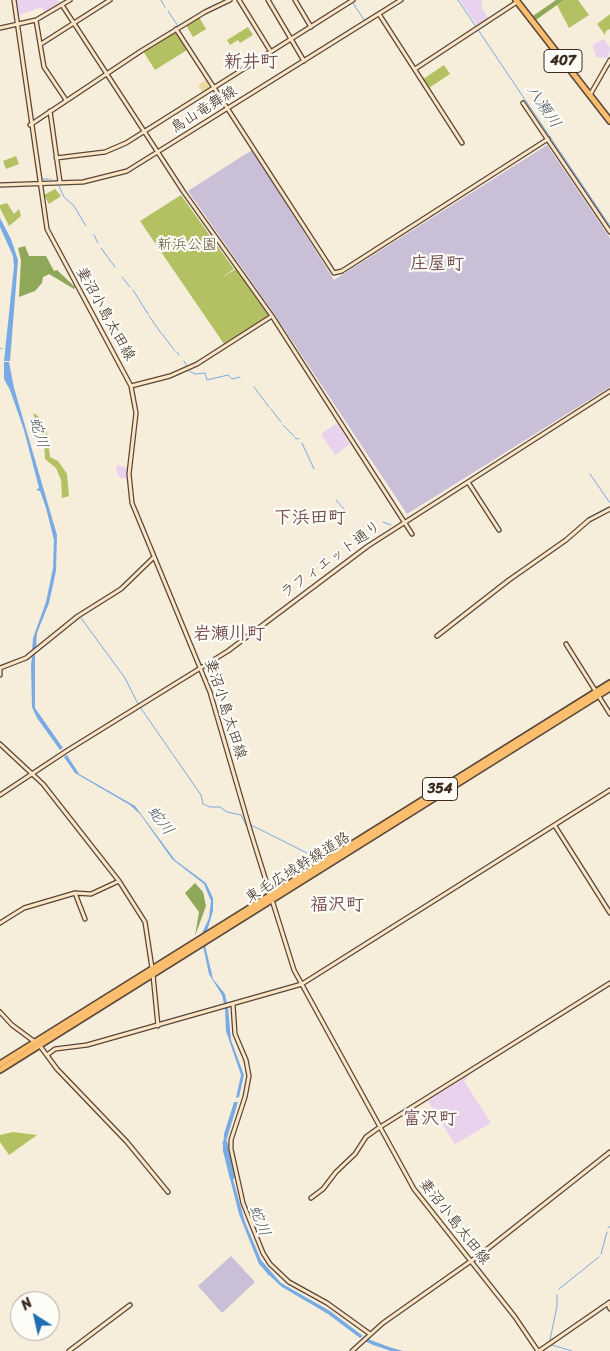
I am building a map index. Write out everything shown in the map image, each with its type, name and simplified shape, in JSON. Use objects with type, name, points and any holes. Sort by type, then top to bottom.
[{"type":"highway","name":"407","points":[[517,1],[610,121]]},
{"type":"highway","name":"東毛広域幹線道路","points":[[0,1064],[271,897],[597,693],[610,683]]},
{"type":"highway","name":"東毛広域幹線道路","points":[[597,693],[610,688]]},
{"type":"highway","name":"東毛広域幹線道路","points":[[0,1070],[36,1043]]},
{"type":"street","name":"妻沼小島太田線","points":[[14,0],[44,217],[51,240],[131,386],[136,413],[130,465],[131,498],[154,558],[201,668],[294,970],[420,1199],[508,1308],[538,1351]]},
{"type":"street","points":[[0,28],[36,20],[70,0]]},
{"type":"street","points":[[41,44],[110,0]]},
{"type":"street","points":[[30,125],[106,73],[176,29],[230,0]]},
{"type":"street","points":[[239,0],[271,52]]},
{"type":"street","points":[[268,0],[304,61]]},
{"type":"street","points":[[295,0],[311,27]]},
{"type":"street","points":[[56,158],[105,152],[145,132],[354,0]]},
{"type":"street","name":"鳥山竜舞線","points":[[0,185],[108,177],[132,168],[401,0]]},
{"type":"street","points":[[415,69],[517,1]]},
{"type":"street","points":[[62,5],[158,152],[272,316],[412,534]]},
{"type":"street","points":[[379,14],[462,143]]},
{"type":"street","points":[[36,20],[44,67],[66,100]]},
{"type":"street","points":[[176,29],[332,271],[336,273],[548,139]]},
{"type":"street","points":[[590,95],[610,60]]},
{"type":"street","points":[[523,103],[610,232]]},
{"type":"street","points":[[50,111],[60,182]]},
{"type":"street","points":[[131,386],[170,376],[197,364],[272,316]]},
{"type":"street","name":"ラフィエット通り","points":[[32,773],[201,668],[241,641],[352,557],[610,391]]},
{"type":"street","points":[[468,482],[499,530]]},
{"type":"street","points":[[437,636],[509,580],[566,540],[589,520],[610,509]]},
{"type":"street","points":[[0,675],[0,668],[15,664],[28,656],[78,616],[121,589],[154,558]]},
{"type":"street","points":[[566,644],[610,714]]},
{"type":"street","points":[[0,744],[44,784],[119,881],[144,922],[158,1026]]},
{"type":"street","points":[[0,795],[32,773]]},
{"type":"street","points":[[47,1055],[55,1049],[87,1045],[302,984],[556,826],[610,790]]},
{"type":"street","points":[[556,826],[610,913]]},
{"type":"street","points":[[0,923],[24,908],[75,893],[91,894],[119,881]]},
{"type":"street","points":[[75,893],[85,919]]},
{"type":"street","points":[[311,1198],[323,1189],[336,1172],[355,1154],[366,1137],[610,983]]},
{"type":"street","points":[[232,1005],[235,1034],[246,1060],[249,1076],[246,1097],[231,1140],[231,1149],[243,1203],[263,1253],[274,1268],[289,1282],[327,1302],[369,1334]]},
{"type":"street","points":[[0,1012],[12,1025],[36,1043],[61,1073],[127,1142],[168,1192]]},
{"type":"street","points":[[352,1351],[369,1334],[414,1300],[470,1262],[610,1152]]},
{"type":"street","points":[[538,1351],[609,1303],[610,1309]]},
{"type":"street","points":[[69,1351],[130,1305]]},
{"type":"shaded area","points":[[17,0],[58,0],[59,3],[44,12],[42,7],[19,15]]},
{"type":"shaded area","points":[[460,0],[482,0],[482,8],[489,19],[478,27]]},
{"type":"shaded area","points":[[604,39],[610,48],[608,58],[596,57],[593,48],[594,44]]},
{"type":"shaded area","points":[[547,145],[610,238],[610,387],[407,514],[275,315],[188,191],[252,150],[334,280]]},
{"type":"shaded area","points":[[337,423],[350,444],[335,455],[321,434]]},
{"type":"shaded area","points":[[117,465],[128,468],[128,478],[120,478],[116,470]]},
{"type":"shaded area","points":[[471,1073],[464,1081],[491,1123],[455,1144],[428,1101]]},
{"type":"shaded area","points":[[231,1256],[255,1282],[222,1313],[198,1286]]},
{"type":"green space","points":[[556,0],[564,0],[533,22],[530,18]]},
{"type":"green space","points":[[564,0],[578,0],[589,15],[569,28],[557,5]]},
{"type":"green space","points":[[610,14],[610,29],[606,31],[605,35],[597,24]]},
{"type":"green space","points":[[199,17],[206,29],[193,37],[186,25]]},
{"type":"green space","points":[[248,27],[253,35],[240,43],[238,40],[230,45],[227,40]]},
{"type":"green space","points":[[175,32],[187,50],[155,70],[143,51]]},
{"type":"green space","points":[[444,65],[450,74],[429,88],[423,79]]},
{"type":"green space","points":[[16,156],[19,164],[6,169],[3,161]]},
{"type":"green space","points":[[55,189],[61,196],[49,204],[44,195]]},
{"type":"green space","name":"新浜公園","points":[[181,195],[234,269],[221,278],[236,269],[269,316],[224,344],[140,221]]},
{"type":"green space","points":[[7,203],[14,214],[19,209],[21,216],[9,226],[0,208],[0,205]]},
{"type":"green space","points":[[25,246],[29,256],[46,256],[54,271],[57,270],[75,287],[74,289],[49,274],[43,277],[42,283],[35,291],[19,297],[21,260],[18,248]]},
{"type":"green space","points":[[33,413],[38,416],[47,432],[50,457],[58,461],[67,474],[69,496],[62,498],[61,480],[56,468],[45,459],[44,442]]},
{"type":"green space","points":[[195,883],[203,892],[206,906],[195,936],[199,912],[185,893]]},
{"type":"green space","points":[[13,1132],[37,1135],[9,1155],[0,1142],[0,1135]]},
{"type":"sand","points":[[207,79],[211,88],[203,93],[198,85]]},
{"type":"water","points":[[0,218],[11,239],[18,260],[10,361],[4,361],[14,266],[13,256],[0,227]]},
{"type":"water","points":[[4,362],[9,362],[14,388],[57,535],[56,571],[49,603],[37,633],[36,648],[32,652],[33,638],[46,602],[53,568],[54,540],[40,491],[36,490],[39,488],[24,430],[10,390],[4,379]]},
{"type":"water","points":[[35,653],[35,708],[63,748],[60,750],[37,718],[32,707],[31,666],[32,656]]},
{"type":"water","points":[[67,755],[79,774],[135,806],[175,860],[206,883],[213,898],[213,911],[207,931],[202,933],[209,918],[211,901],[204,884],[172,859],[140,814],[130,805],[75,773],[64,757]]},
{"type":"water","points":[[205,945],[213,979],[225,994],[227,1004],[224,1004],[222,995],[209,974],[203,946]]},
{"type":"water","points":[[228,1007],[231,1040],[244,1075],[239,1097],[236,1098],[241,1075],[226,1031],[225,1008]]},
{"type":"water","points":[[234,1102],[238,1102],[225,1145],[245,1222],[261,1260],[281,1283],[330,1311],[363,1336],[360,1338],[328,1314],[282,1287],[267,1275],[259,1264],[239,1214],[223,1151],[224,1134]]},
{"type":"water","points":[[368,1339],[403,1351],[391,1351],[373,1345],[365,1341]]},
{"type":"waterway","points":[[161,0],[165,7]]},
{"type":"waterway","points":[[206,9],[226,0]]},
{"type":"waterway","name":"八瀬川","points":[[458,0],[610,226]]},
{"type":"waterway","points":[[353,3],[364,20]]},
{"type":"waterway","points":[[168,11],[178,26],[202,12]]},
{"type":"waterway","points":[[43,179],[48,179]]},
{"type":"waterway","points":[[59,186],[64,197],[74,206],[86,226]]},
{"type":"waterway","points":[[94,235],[98,243]]},
{"type":"waterway","points":[[101,248],[115,267]]},
{"type":"waterway","points":[[122,277],[130,287]]},
{"type":"waterway","points":[[133,290],[148,314]]},
{"type":"waterway","points":[[149,316],[161,333]]},
{"type":"waterway","points":[[162,334],[175,351]]},
{"type":"waterway","points":[[184,361],[187,366]]},
{"type":"waterway","points":[[189,371],[195,374],[205,373],[207,380],[228,375],[232,379],[240,377]]},
{"type":"waterway","points":[[254,387],[269,407]]},
{"type":"waterway","points":[[271,409],[281,422]]},
{"type":"waterway","points":[[283,425],[294,436]]},
{"type":"waterway","points":[[295,438],[299,439]]},
{"type":"waterway","points":[[302,443],[314,469]]},
{"type":"waterway","points":[[590,474],[610,503]]},
{"type":"waterway","points":[[336,500],[344,509]]},
{"type":"waterway","points":[[383,522],[391,525]]},
{"type":"waterway","points":[[81,618],[125,678],[138,704]]},
{"type":"waterway","points":[[140,707],[201,795],[203,804],[210,807],[220,807],[227,812],[241,815],[246,825]]},
{"type":"waterway","points":[[251,825],[319,859]]},
{"type":"waterway","name":"蛇川","points":[[225,1143],[232,1177]]},
{"type":"waterway","points":[[601,1254],[607,1232]]},
{"type":"waterway","points":[[559,1289],[599,1257]]},
{"type":"waterway","points":[[550,1340],[557,1306],[557,1295]]},
{"type":"waterway","points":[[552,1345],[572,1351]]},
{"type":"district","name":"新井町","points":[[251,62]]},
{"type":"district","name":"庄屋町","points":[[437,264]]},
{"type":"district","name":"下浜田町","points":[[310,518]]},
{"type":"district","name":"岩瀬川町","points":[[229,634]]},
{"type":"district","name":"福沢町","points":[[337,905]]},
{"type":"district","name":"富沢町","points":[[430,1119]]}]
